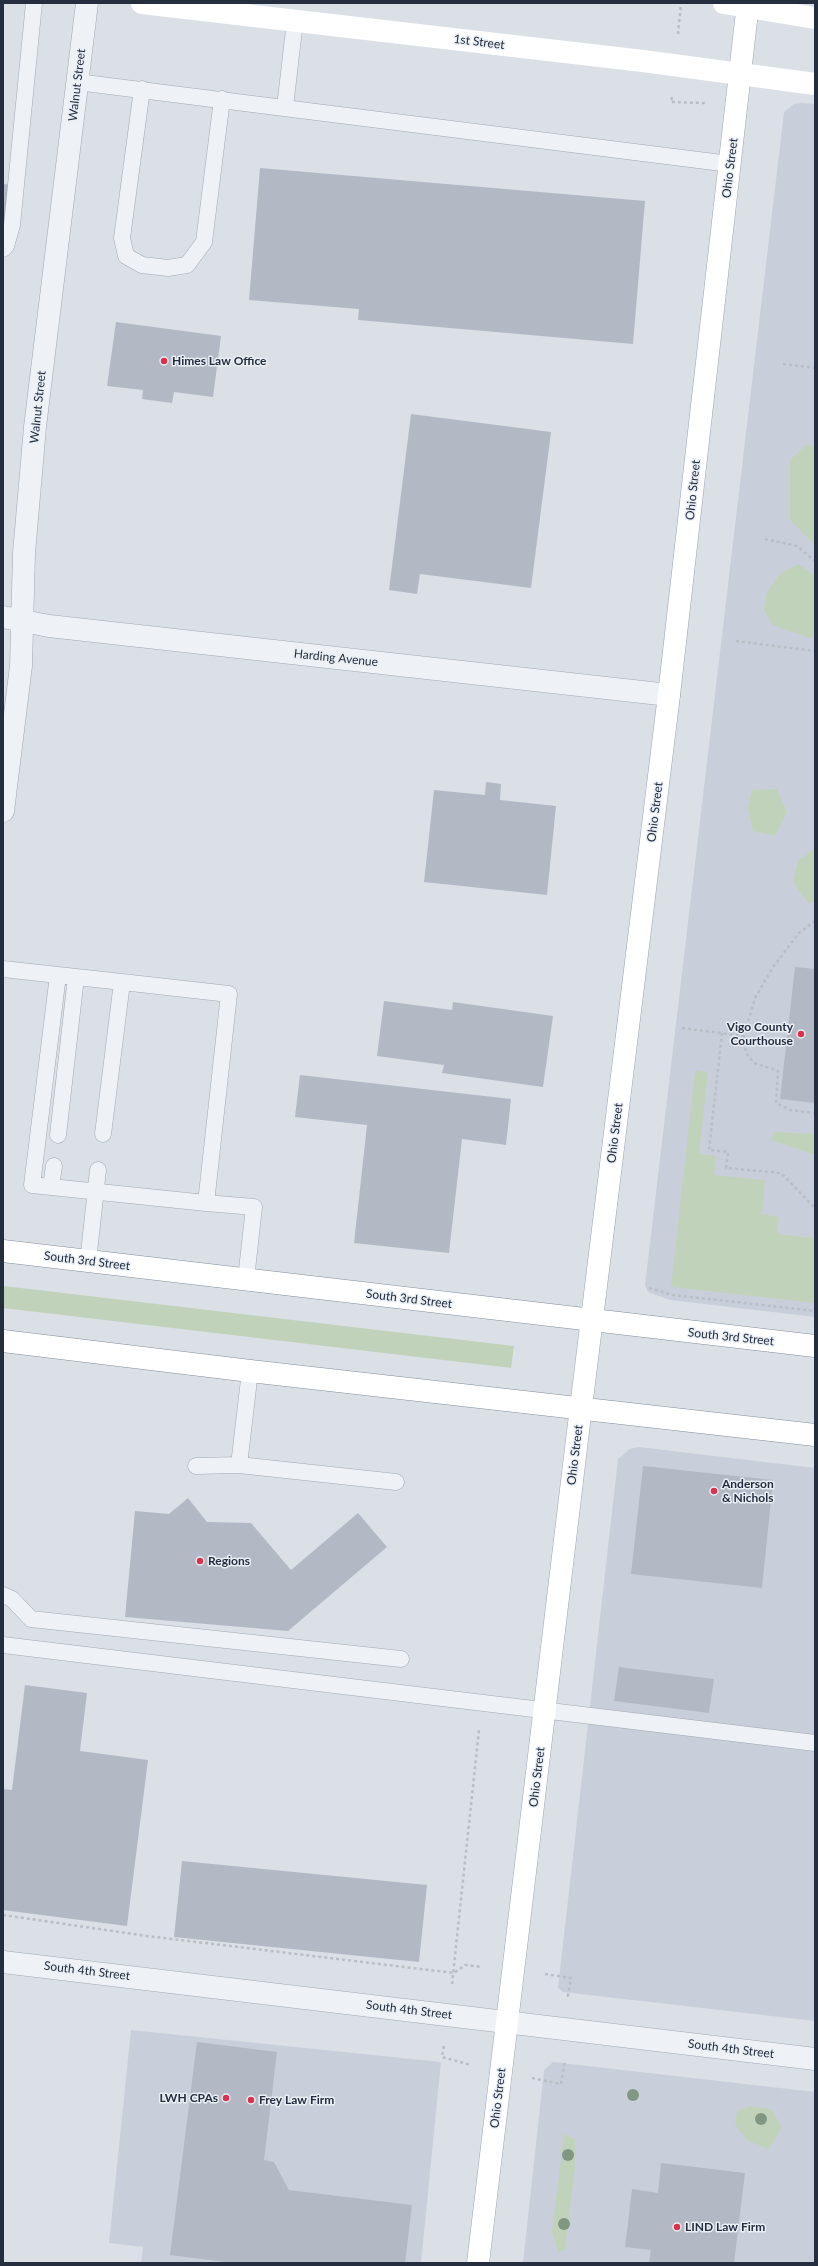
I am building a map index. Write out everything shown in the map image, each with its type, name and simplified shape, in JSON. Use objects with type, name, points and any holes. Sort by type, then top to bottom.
[{"type":"main road","name":"1st Street","points":[[142,3],[815,84]]},
{"type":"main road","points":[[724,3],[748,5],[815,18]]},
{"type":"main road","name":"Ohio Street","points":[[478,2263],[581,1408],[670,695],[748,5]]},
{"type":"main road","name":"South 3rd Street","points":[[3,1251],[815,1346]]},
{"type":"main road","points":[[3,1341],[250,1371],[815,1435]]},
{"type":"street","name":"Walnut Street","points":[[3,811],[21,666],[12,619],[24,553],[35,427],[87,3]]},
{"type":"street","name":"Harding Avenue","points":[[12,619],[56,627],[670,695]]},
{"type":"street","name":"South 4th Street","points":[[3,1962],[508,2021],[815,2059]]},
{"type":"lane","points":[[3,249],[6,246],[13,218],[34,3]]},
{"type":"lane","points":[[286,107],[295,21]]},
{"type":"lane","points":[[77,82],[286,107],[652,156],[730,164]]},
{"type":"lane","points":[[142,90],[122,238],[126,256],[142,265],[148,266],[168,268],[187,265],[204,242],[222,99]]},
{"type":"lane","points":[[3,969],[229,994],[206,1203]]},
{"type":"lane","points":[[58,975],[32,1185],[254,1207],[246,1279]]},
{"type":"lane","points":[[58,1135],[76,977]]},
{"type":"lane","points":[[103,1134],[122,982]]},
{"type":"lane","points":[[51,1187],[54,1166]]},
{"type":"lane","points":[[88,1262],[98,1170]]},
{"type":"lane","points":[[239,1465],[250,1371]]},
{"type":"lane","points":[[196,1466],[239,1465],[396,1482]]},
{"type":"lane","points":[[3,1595],[12,1599],[31,1619],[401,1659]]},
{"type":"lane","points":[[3,1645],[815,1743]]},
{"type":"path","points":[[783,364],[815,368]]},
{"type":"path","points":[[765,539],[797,546],[815,560]]},
{"type":"path","points":[[736,641],[815,650]]},
{"type":"path","points":[[815,921],[800,933],[773,967],[755,998],[744,1036],[746,1053],[754,1063],[778,1071],[776,1103],[790,1110],[815,1113]]},
{"type":"path","points":[[682,1028],[744,1036]]},
{"type":"path","points":[[722,1033],[709,1150],[728,1152],[726,1168],[781,1174],[815,1208]]},
{"type":"path","points":[[649,1288],[673,1294],[815,1311]]},
{"type":"path","points":[[3,1915],[147,1936],[454,1973],[465,1965],[571,1978],[568,1996],[576,1997]]},
{"type":"shaded area","points":[[794,104],[815,104],[815,1317],[670,1300],[648,1292],[645,1285],[784,112]]},
{"type":"shaded area","points":[[639,1447],[815,1468],[815,2021],[563,1992],[558,1988],[618,1459],[629,1449]]},
{"type":"shaded area","points":[[131,2030],[441,2062],[421,2263],[141,2263],[143,2247],[109,2243]]},
{"type":"shaded area","points":[[553,2062],[815,2092],[815,2263],[523,2263],[544,2070]]},
{"type":"green space","points":[[807,444],[815,448],[815,545],[790,520],[790,460]]},
{"type":"green space","points":[[798,564],[814,575],[815,578],[815,636],[808,638],[773,625],[764,610],[766,594],[781,573]]},
{"type":"green space","points":[[777,789],[787,812],[775,836],[753,831],[748,808],[752,790]]},
{"type":"green space","points":[[815,848],[815,902],[808,903],[793,882],[798,861]]},
{"type":"green space","points":[[695,1070],[708,1072],[699,1154],[716,1156],[714,1175],[765,1180],[762,1214],[779,1217],[777,1234],[815,1238],[815,1303],[671,1287]]},
{"type":"green space","points":[[774,1132],[815,1134],[815,1155],[771,1140]]},
{"type":"green space","points":[[4,1286],[514,1346],[511,1368],[3,1308]]},
{"type":"green space","points":[[750,2106],[771,2109],[782,2127],[769,2149],[748,2141],[735,2125],[737,2111]]},
{"type":"green space","points":[[564,2134],[575,2140],[575,2167],[565,2250],[558,2252],[552,2232]]},
{"type":"building","points":[[260,168],[645,201],[633,344],[358,320],[359,309],[249,300]]},
{"type":"building","points":[[3,184],[13,185],[9,223],[3,223]]},
{"type":"building","name":"Himes Law Office","points":[[116,322],[221,336],[213,397],[174,392],[172,403],[142,399],[143,390],[107,386]]},
{"type":"building","points":[[411,414],[551,432],[531,588],[420,574],[417,594],[389,590]]},
{"type":"building","points":[[486,782],[501,784],[500,800],[556,806],[547,895],[424,882],[434,790],[485,795]]},
{"type":"building","name":"Vigo County Courthouse","points":[[795,967],[815,969],[815,1103],[780,1099]]},
{"type":"building","points":[[384,1001],[452,1010],[453,1002],[553,1016],[543,1087],[442,1073],[444,1065],[377,1056]]},
{"type":"building","points":[[300,1075],[511,1099],[506,1145],[462,1139],[449,1253],[354,1243],[367,1125],[295,1117]]},
{"type":"building","points":[[643,1466],[773,1480],[762,1588],[631,1574]]},
{"type":"building","points":[[188,1498],[207,1522],[251,1523],[291,1570],[358,1513],[387,1547],[288,1631],[125,1617],[135,1511],[169,1514]]},
{"type":"building","points":[[619,1667],[714,1679],[709,1713],[614,1701]]},
{"type":"building","points":[[25,1685],[87,1693],[80,1751],[148,1760],[127,1926],[3,1910],[3,1789],[12,1790]]},
{"type":"building","points":[[182,1861],[427,1885],[419,1962],[174,1937]]},
{"type":"building","points":[[197,2042],[277,2052],[264,2160],[274,2162],[289,2190],[412,2205],[405,2263],[233,2263],[170,2255]]},
{"type":"building","points":[[661,2163],[745,2173],[734,2263],[649,2263],[651,2250],[625,2247],[632,2189],[658,2193]]},
{"type":"place","name":"Himes Law Office","points":[[164,361]]},
{"type":"place","name":"Vigo County Courthouse","points":[[801,1034]]},
{"type":"place","name":"Anderson & Nichols","points":[[714,1491]]},
{"type":"place","name":"Regions","points":[[200,1561]]},
{"type":"place","name":"LWH CPAs","points":[[226,2098]]},
{"type":"place","name":"Frey Law Firm","points":[[251,2100]]},
{"type":"place","name":"LIND Law Firm","points":[[677,2227]]}]
